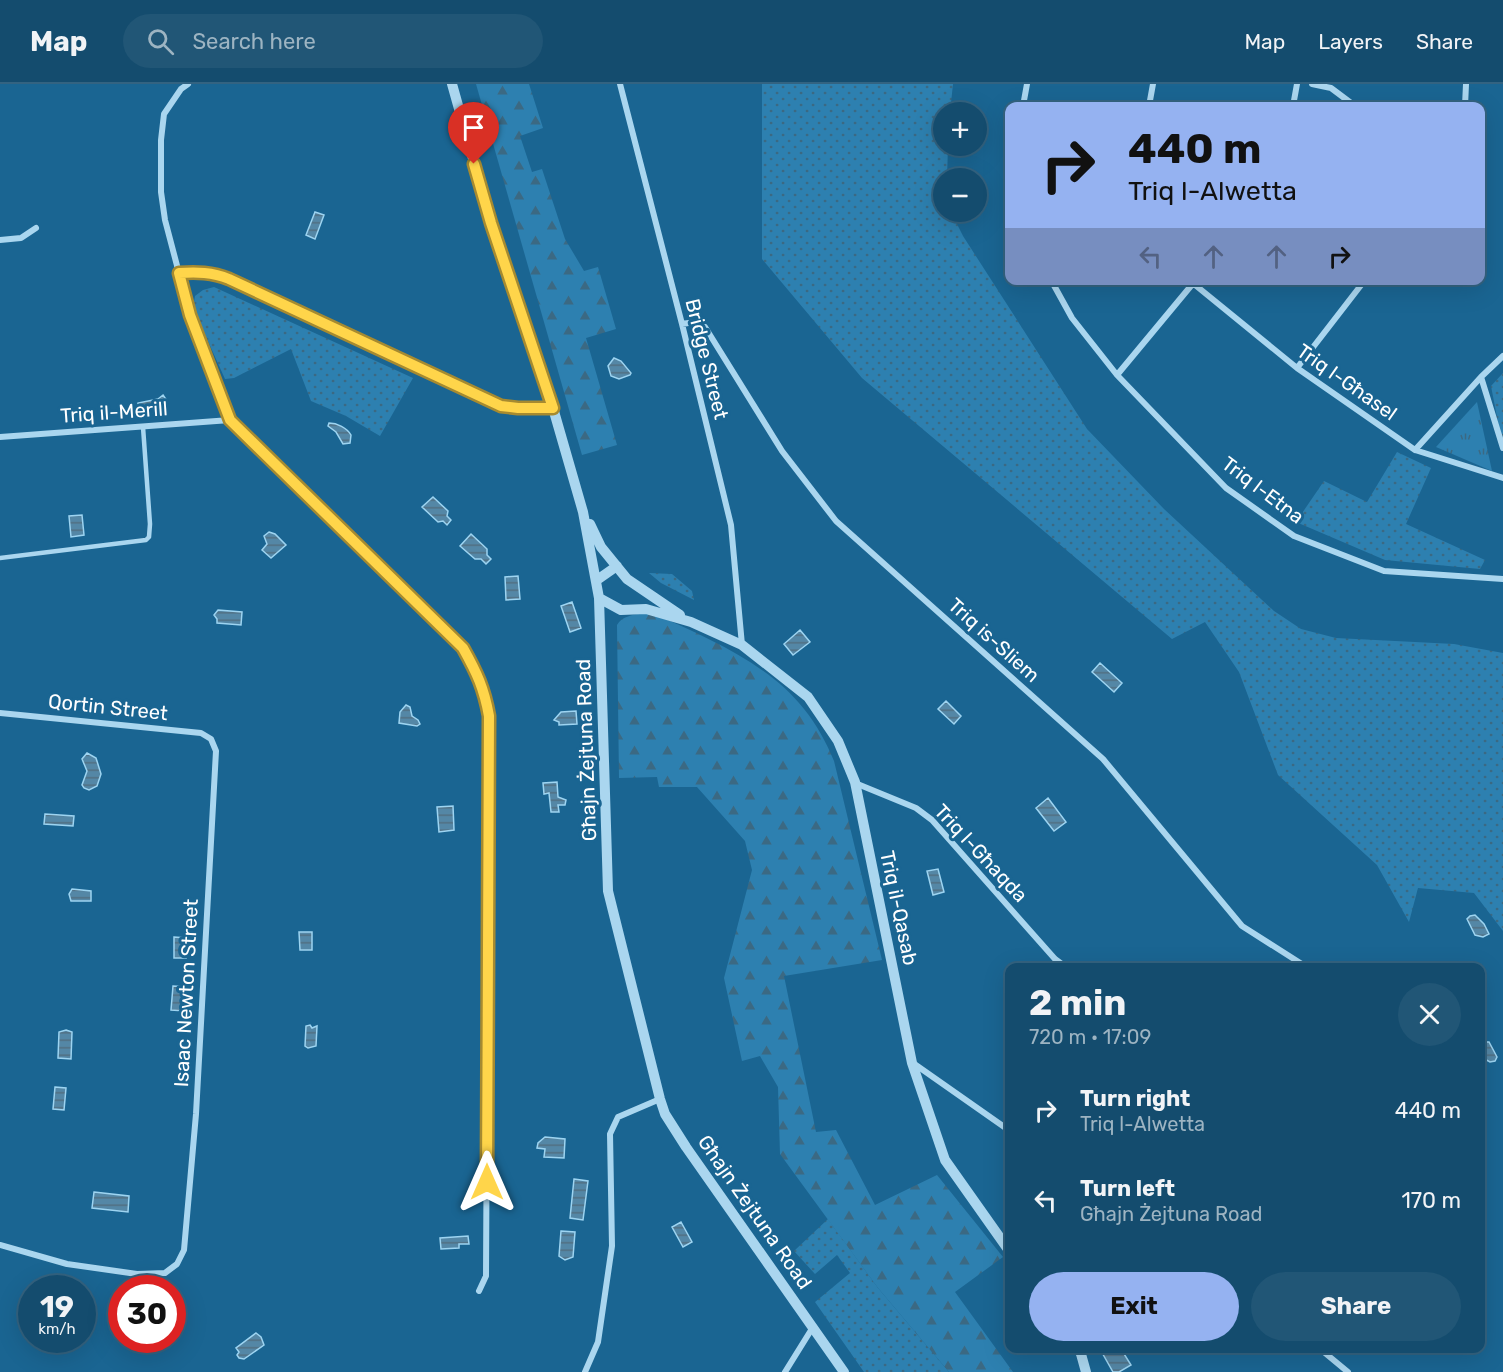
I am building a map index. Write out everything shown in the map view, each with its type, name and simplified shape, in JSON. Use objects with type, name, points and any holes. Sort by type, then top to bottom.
[{"type":"street","points":[[188,84],[181,89],[164,114],[161,140],[161,192],[165,220],[190,315],[230,420],[463,648],[485,692],[489,716],[486,1276],[479,1291]]},
{"type":"street","name":"Għajn Żejtuna Road","points":[[452,84],[491,223],[553,408],[583,512],[597,580],[608,891],[660,1099],[665,1114],[686,1147],[844,1372]]},
{"type":"street","name":"Bridge Street","points":[[620,84],[731,525],[742,645]]},
{"type":"street","points":[[1024,102],[1027,84]]},
{"type":"street","points":[[1150,102],[1153,84]]},
{"type":"street","points":[[1294,102],[1297,84]]},
{"type":"street","points":[[1312,84],[1331,88],[1350,102]]},
{"type":"street","points":[[1465,102],[1466,84]]},
{"type":"street","points":[[0,240],[21,238],[36,228]]},
{"type":"street","points":[[179,273],[216,273],[501,406],[553,408]]},
{"type":"street","name":"Triq l-Etna","points":[[1054,285],[1072,318],[1117,375],[1226,488],[1294,536],[1384,571],[1503,579]]},
{"type":"street","points":[[1117,375],[1190,285]]},
{"type":"street","name":"Triq l-Għasel","points":[[1196,285],[1297,368],[1415,450],[1503,478]]},
{"type":"street","points":[[1297,368],[1361,285]]},
{"type":"street","name":"Triq is-Sliem","points":[[682,324],[695,322],[709,332],[782,451],[836,521],[1103,759],[1242,926],[1300,963]]},
{"type":"street","points":[[1415,450],[1503,356]]},
{"type":"street","points":[[1481,378],[1503,448]]},
{"type":"street","name":"Triq il-Merill","points":[[0,437],[230,420]]},
{"type":"street","name":"Triq il-Qasab","points":[[583,512],[601,547],[627,579],[691,622]]},
{"type":"street","points":[[597,580],[616,566]]},
{"type":"street","name":"Triq il-Qasab","points":[[599,598],[621,610],[646,609],[691,622],[742,645],[808,697],[838,741],[855,782],[912,1063],[945,1160],[1005,1245]]},
{"type":"street","name":"Qortin Street","points":[[0,713],[201,733],[211,739]]},
{"type":"street","name":"Isaac Newton Street","points":[[0,1245],[67,1264],[137,1274],[165,1273],[177,1264],[184,1250],[196,1114],[216,763],[216,751],[211,739]]},
{"type":"street","name":"Triq l-Għaqda","points":[[855,782],[916,808],[932,820],[1061,963]]},
{"type":"street","points":[[912,1063],[1005,1128]]},
{"type":"street","points":[[585,1372],[598,1342],[612,1246],[610,1134],[618,1117],[660,1099]]},
{"type":"street","points":[[785,1372],[813,1326]]},
{"type":"street","points":[[1080,1353],[1086,1372]]},
{"type":"street","points":[[1325,1353],[1348,1372]]},
{"type":"lane","points":[[0,558],[146,540],[149,537],[150,524],[143,427]]},
{"type":"green space","points":[[476,84],[529,84],[543,128],[520,136],[532,172],[542,169],[565,239],[584,271],[598,267],[616,329],[586,338],[617,445],[582,455]]},
{"type":"green space","points":[[762,84],[953,84],[951,102],[933,102],[933,156],[948,156],[947,168],[933,168],[933,222],[956,222],[1087,429],[1164,509],[1274,611],[1301,629],[1336,638],[1454,644],[1503,653],[1503,931],[1474,893],[1418,888],[1409,922],[1377,865],[1278,775],[1239,672],[1205,622],[1172,639],[862,378],[762,259]]},
{"type":"green space","points":[[214,287],[413,378],[380,436],[346,416],[311,401],[291,349],[234,378],[225,379],[193,308],[195,296],[203,290]]},
{"type":"green space","points":[[1503,373],[1503,448],[1491,386]]},
{"type":"green space","points":[[1477,402],[1492,471],[1436,447]]},
{"type":"green space","points":[[1397,452],[1431,468],[1406,524],[1485,560],[1480,569],[1385,560],[1296,522],[1324,481],[1367,502]]},
{"type":"green space","points":[[649,573],[672,574],[692,591],[694,600],[661,583]]},
{"type":"green space","points":[[643,613],[655,614],[716,642],[773,678],[804,709],[828,747],[834,761],[882,960],[784,976],[816,1132],[836,1130],[875,1205],[937,1175],[1003,1257],[955,1292],[1013,1372],[949,1372],[878,1288],[780,1154],[778,1087],[760,1056],[742,1061],[724,978],[752,870],[745,841],[697,787],[659,787],[657,777],[619,778],[617,625],[625,618]]},
{"type":"green space","points":[[828,1219],[878,1288],[949,1372],[864,1372],[815,1302],[850,1273],[837,1255],[815,1274],[794,1251]]},
{"type":"shaded area","points":[[315,212],[324,215],[315,239],[306,235]]},
{"type":"shaded area","points":[[614,358],[621,361],[631,373],[630,375],[619,379],[611,376],[608,366]]},
{"type":"shaded area","points":[[163,395],[167,401],[165,411],[161,414],[138,412],[138,403],[158,399]]},
{"type":"shaded area","points":[[329,423],[347,430],[351,435],[350,443],[343,444],[336,432],[328,426]]},
{"type":"shaded area","points":[[433,497],[448,511],[447,516],[451,520],[447,525],[443,521],[438,522],[422,507]]},
{"type":"shaded area","points":[[82,515],[84,535],[71,537],[69,516]]},
{"type":"shaded area","points":[[269,532],[275,534],[286,545],[271,558],[262,550],[267,544],[264,536]]},
{"type":"shaded area","points":[[471,534],[487,549],[487,555],[491,559],[486,564],[481,559],[475,559],[460,546]]},
{"type":"shaded area","points":[[518,576],[520,599],[506,600],[505,577]]},
{"type":"shaded area","points":[[572,602],[581,628],[570,632],[561,606]]},
{"type":"shaded area","points":[[218,610],[242,612],[241,625],[217,623],[214,615]]},
{"type":"shaded area","points":[[800,630],[810,642],[793,655],[784,644]]},
{"type":"shaded area","points":[[1100,663],[1122,683],[1114,692],[1092,672]]},
{"type":"shaded area","points":[[946,701],[961,716],[954,724],[938,709]]},
{"type":"shaded area","points":[[406,705],[410,707],[412,716],[418,720],[420,724],[417,726],[399,723],[400,712]]},
{"type":"shaded area","points":[[576,711],[577,724],[559,725],[559,722],[554,720],[561,712]]},
{"type":"shaded area","points":[[87,753],[96,758],[101,774],[97,786],[89,790],[82,785],[87,771],[82,759]]},
{"type":"shaded area","points":[[557,782],[558,797],[566,800],[565,805],[558,805],[559,812],[551,812],[549,793],[544,794],[543,783]]},
{"type":"shaded area","points":[[1048,798],[1066,822],[1054,831],[1036,808]]},
{"type":"shaded area","points":[[453,806],[454,830],[439,832],[437,807]]},
{"type":"shaded area","points":[[45,814],[74,816],[73,826],[44,824]]},
{"type":"shaded area","points":[[938,869],[944,892],[933,895],[927,871]]},
{"type":"shaded area","points":[[72,889],[91,891],[91,901],[71,901],[69,894]]},
{"type":"shaded area","points":[[1475,915],[1484,924],[1489,934],[1483,937],[1475,935],[1467,919]]},
{"type":"shaded area","points":[[299,932],[312,932],[312,950],[300,950]]},
{"type":"shaded area","points":[[174,937],[186,938],[186,958],[174,958]]},
{"type":"shaded area","points":[[173,986],[188,987],[186,1011],[171,1010]]},
{"type":"shaded area","points":[[310,1025],[312,1028],[317,1026],[316,1046],[308,1048],[305,1046],[306,1026]]},
{"type":"shaded area","points":[[66,1030],[72,1032],[71,1059],[58,1058],[59,1032]]},
{"type":"shaded area","points":[[1485,1042],[1489,1042],[1497,1057],[1495,1061],[1490,1062],[1485,1059]]},
{"type":"shaded area","points":[[55,1087],[66,1088],[64,1110],[53,1109]]},
{"type":"shaded area","points":[[545,1137],[565,1139],[564,1158],[544,1157],[545,1149],[537,1148],[538,1143]]},
{"type":"shaded area","points":[[574,1179],[588,1181],[583,1220],[570,1218]]},
{"type":"shaded area","points":[[94,1192],[129,1196],[128,1212],[92,1208]]},
{"type":"shaded area","points":[[681,1222],[692,1242],[683,1247],[672,1227]]},
{"type":"shaded area","points":[[561,1231],[575,1232],[573,1257],[565,1260],[559,1256]]},
{"type":"shaded area","points":[[468,1236],[469,1244],[459,1244],[459,1248],[441,1249],[440,1238]]},
{"type":"shaded area","points":[[256,1333],[261,1337],[264,1345],[244,1359],[239,1358],[236,1348]]},
{"type":"shaded area","points":[[1102,1353],[1124,1353],[1131,1365],[1119,1372],[1113,1372]]},
{"type":"route","points":[[474,164],[491,223],[553,408],[501,406],[216,273],[179,273],[190,315],[230,420],[463,648],[485,692],[489,716],[487,1182]]}]
